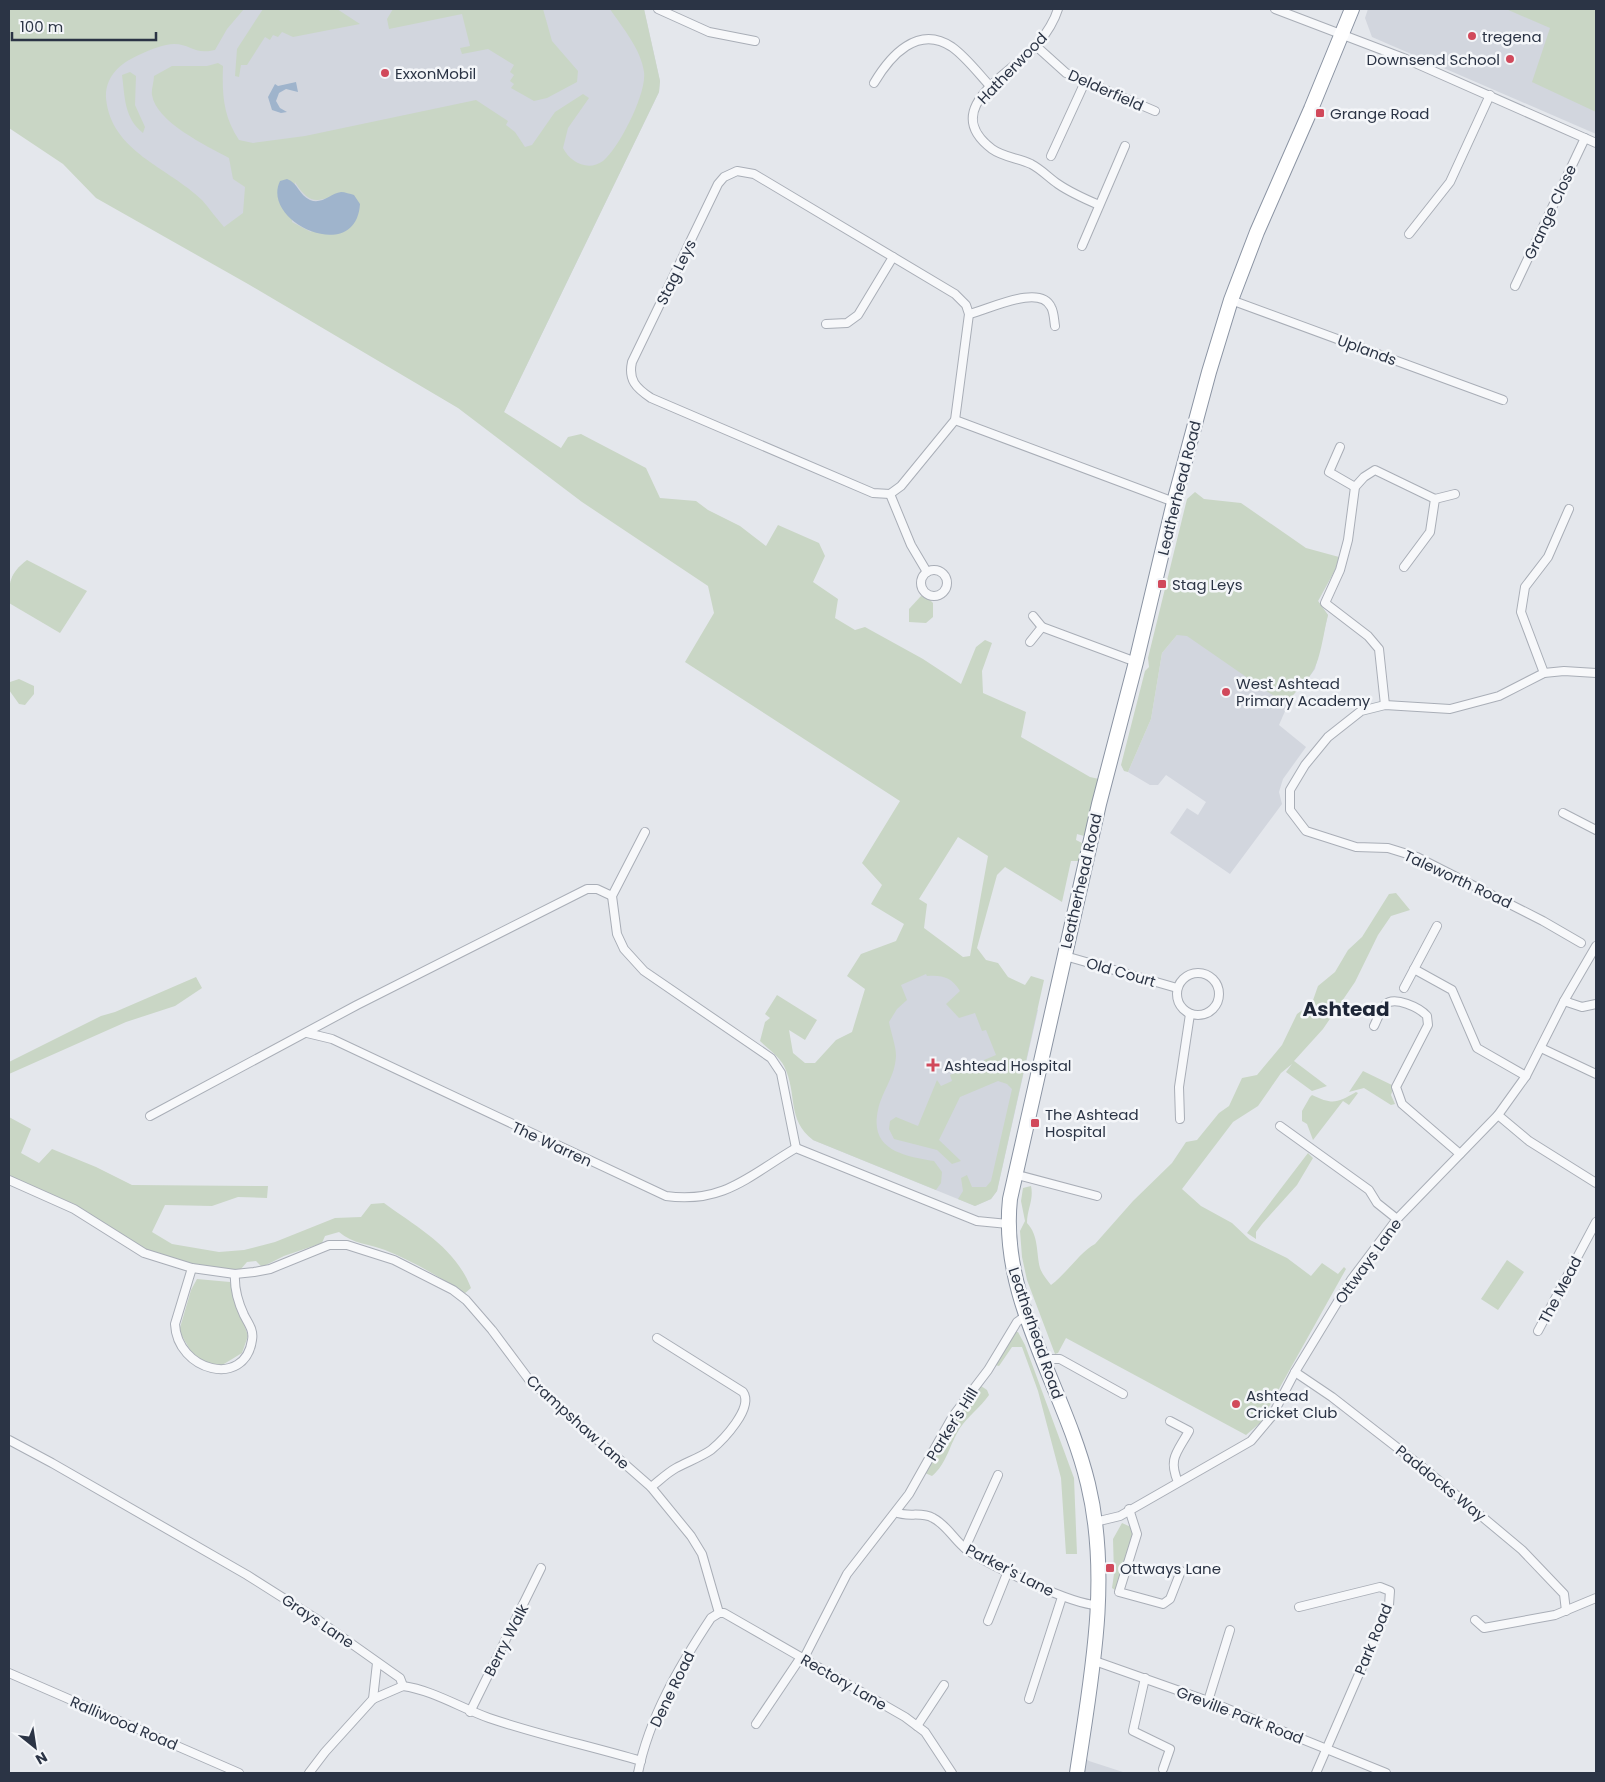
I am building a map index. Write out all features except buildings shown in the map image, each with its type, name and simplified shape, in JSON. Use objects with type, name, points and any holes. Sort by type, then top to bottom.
[{"type":"highway","name":"Leatherhead Road","points":[[1077,1773],[1098,1605],[1098,1558],[1095,1522],[1080,1455],[1014,1276],[1008,1224],[1014,1174],[1099,804],[1136,662],[1174,502],[1209,372],[1231,300],[1260,226],[1352,9]]},
{"type":"street","points":[[658,9],[709,32],[755,41]]},
{"type":"street","name":"Hatherwood","points":[[1058,9],[1048,31],[1036,46],[980,97],[972,115],[972,125],[984,142],[1001,154],[1032,164],[1066,190],[1099,205]]},
{"type":"street","points":[[1275,9],[1342,34],[1490,95],[1596,143]]},
{"type":"street","points":[[874,83],[883,67],[899,50],[921,40],[934,40],[951,46],[990,86]]},
{"type":"street","name":"Delderfield","points":[[1036,46],[1061,69],[1085,82],[1155,111]]},
{"type":"street","points":[[1051,156],[1085,82]]},
{"type":"street","points":[[1409,234],[1450,182],[1490,95]]},
{"type":"street","name":"Grange Close","points":[[1515,286],[1585,138]]},
{"type":"street","points":[[1082,246],[1125,146]]},
{"type":"street","name":"Stag Leys","points":[[890,494],[873,493],[651,398],[636,387],[631,380],[632,362],[718,184],[731,173],[737,171],[754,174],[955,294],[962,299],[969,314]]},
{"type":"street","points":[[826,324],[847,323],[858,315],[893,258]]},
{"type":"street","points":[[927,572],[911,545],[890,494],[901,486],[955,420],[969,314],[1032,296],[1048,302],[1052,308],[1055,326]]},
{"type":"street","name":"Uplands","points":[[1231,300],[1503,400]]},
{"type":"street","points":[[955,420],[1174,502]]},
{"type":"street","points":[[1340,447],[1329,472],[1356,487]]},
{"type":"street","points":[[1385,705],[1379,649],[1368,636],[1325,603],[1340,570],[1348,540],[1356,487],[1364,477],[1375,470],[1434,499],[1455,494]]},
{"type":"street","points":[[1404,567],[1430,532],[1434,499]]},
{"type":"street","points":[[1544,673],[1522,612],[1524,587],[1548,557],[1569,509]]},
{"type":"street","points":[[1033,616],[1042,627],[1136,662]]},
{"type":"street","points":[[1030,642],[1042,627]]},
{"type":"street","name":"Taleworth Road","points":[[1581,943],[1543,921],[1417,857],[1388,848],[1356,847],[1306,831],[1290,810],[1290,790],[1304,765],[1328,737],[1361,711],[1385,705],[1450,708],[1463,706],[1499,696],[1544,673],[1564,671],[1596,673]]},
{"type":"street","points":[[1564,813],[1596,830]]},
{"type":"street","points":[[645,832],[612,896],[617,934],[632,960],[644,971],[771,1058],[781,1073],[796,1148],[977,1221],[1008,1224]]},
{"type":"street","points":[[150,1116],[357,1005],[587,889],[597,889],[612,896]]},
{"type":"street","points":[[1404,988],[1437,926]]},
{"type":"street","name":"Ottways Lane","points":[[1095,1522],[1120,1516],[1129,1509],[1251,1441],[1261,1431],[1272,1416],[1295,1372],[1351,1280],[1397,1219],[1498,1115],[1526,1076],[1542,1048],[1564,1001],[1596,946]]},
{"type":"street","name":"Old Court","points":[[1065,956],[1177,988]]},
{"type":"street","points":[[1414,969],[1452,990],[1477,1048],[1526,1076]]},
{"type":"street","points":[[1193,973],[1204,974],[1214,980],[1219,990],[1218,1001],[1212,1010],[1201,1015],[1190,1014],[1181,1008],[1177,998],[1177,988],[1183,978],[1193,973]]},
{"type":"street","points":[[1374,1026],[1385,1004],[1393,1001],[1400,1002],[1428,1016],[1429,1022],[1396,1087],[1402,1104],[1460,1154]]},
{"type":"street","points":[[1564,1001],[1582,1007],[1596,1004]]},
{"type":"street","points":[[1180,1119],[1179,1087],[1190,1014]]},
{"type":"street","name":"The Warren","points":[[307,1033],[332,1040],[666,1196],[688,1199],[708,1197],[732,1188],[796,1148]]},
{"type":"street","points":[[1542,1048],[1596,1074]]},
{"type":"street","points":[[1498,1115],[1529,1141],[1596,1183]]},
{"type":"street","points":[[1280,1126],[1369,1190],[1376,1203],[1397,1219]]},
{"type":"street","points":[[1014,1174],[1097,1196]]},
{"type":"street","name":"Crampshaw Lane","points":[[9,1180],[74,1209],[144,1253],[192,1268],[235,1274],[270,1269],[329,1245],[347,1245],[394,1260],[432,1279],[466,1300],[492,1330],[530,1381],[651,1487],[691,1536],[702,1554],[719,1612]]},
{"type":"street","name":"The Mead","points":[[1538,1331],[1596,1222]]},
{"type":"street","points":[[192,1268],[174,1324],[175,1333],[183,1350],[193,1360],[215,1370],[224,1370],[242,1360],[252,1340],[252,1329],[237,1296],[235,1274]]},
{"type":"street","name":"Parker's Hill","points":[[896,1512],[909,1494],[953,1416],[988,1370],[1016,1322],[1027,1315]]},
{"type":"street","points":[[651,1487],[674,1469],[710,1450],[725,1437],[747,1402],[743,1392],[658,1338]]},
{"type":"street","points":[[1044,1359],[1060,1359],[1123,1394]]},
{"type":"street","name":"Paddocks Way","points":[[1295,1372],[1332,1397],[1508,1537],[1564,1594],[1566,1611]]},
{"type":"street","points":[[1170,1421],[1189,1431],[1173,1460],[1172,1468],[1178,1482]]},
{"type":"street","name":"Grays Lane","points":[[9,1440],[52,1462],[247,1575],[318,1620],[400,1678],[403,1686],[414,1688],[470,1712],[640,1761]]},
{"type":"street","points":[[965,1548],[998,1475]]},
{"type":"street","points":[[1129,1509],[1137,1534],[1119,1592],[1163,1604],[1170,1599],[1181,1571]]},
{"type":"street","points":[[756,1724],[802,1658],[837,1589],[896,1512]]},
{"type":"street","name":"Parker's Lane","points":[[896,1512],[901,1515],[921,1514],[931,1516],[965,1548],[1008,1571],[1077,1603],[1098,1605]]},
{"type":"street","name":"Berry Walk","points":[[470,1712],[541,1568]]},
{"type":"street","points":[[988,1621],[1008,1571]]},
{"type":"street","name":"Park Road","points":[[1299,1607],[1380,1587],[1390,1591],[1389,1605],[1316,1773]]},
{"type":"street","points":[[1028,1699],[1062,1597]]},
{"type":"street","points":[[1475,1620],[1484,1628],[1566,1611],[1596,1598]]},
{"type":"street","name":"Rectory Lane","points":[[719,1612],[724,1612],[746,1627],[917,1726],[934,1744],[952,1773]]},
{"type":"street","name":"Dene Road","points":[[638,1773],[640,1761],[652,1729],[678,1673],[710,1618],[719,1612]]},
{"type":"street","points":[[1208,1701],[1230,1630]]},
{"type":"street","name":"Greville Park Road","points":[[1092,1660],[1208,1701],[1386,1773]]},
{"type":"street","points":[[373,1698],[377,1663]]},
{"type":"street","name":"Ralliwood Road","points":[[9,1673],[239,1773]]},
{"type":"street","points":[[1145,1678],[1133,1731],[1170,1748],[1163,1768]]},
{"type":"street","points":[[917,1726],[944,1685]]},
{"type":"street","points":[[309,1773],[373,1698],[403,1686]]},
{"type":"shaded area","points":[[206,9],[644,9],[660,81],[659,92],[504,412],[9,102],[9,48]]},
{"type":"shaded area","name":"Downsend School","points":[[1368,9],[1596,9],[1596,134],[1372,37],[1365,18]]},
{"type":"shaded area","name":"West Ashtead Primary Academy","points":[[1335,570],[1318,601],[1328,615],[1315,669],[1301,688],[1292,695],[1279,725],[1306,747],[1283,779],[1279,792],[1282,804],[1230,874],[1170,833],[1187,808],[1198,815],[1206,802],[1166,775],[1158,785],[1150,785],[1128,772],[1151,719],[1162,653],[1177,635]]},
{"type":"shaded area","name":"Ashtead Hospital","points":[[905,924],[1038,1010],[997,1191],[991,1199],[975,1206],[813,1140]]},
{"type":"shaded area","points":[[1083,1756],[1089,1761],[1126,1773],[1072,1773]]},
{"type":"green space","points":[[9,9],[244,9],[227,29],[215,50],[202,51],[180,44],[166,45],[153,49],[121,65],[112,76],[106,90],[110,117],[118,132],[143,157],[202,200],[224,227],[243,213],[245,187],[233,179],[229,158],[172,124],[156,105],[152,95],[154,76],[172,66],[207,66],[218,63],[223,66],[223,95],[230,122],[239,140],[253,143],[305,136],[476,100],[508,121],[506,125],[515,132],[525,147],[532,145],[555,112],[583,94],[589,98],[568,128],[563,148],[575,161],[591,166],[603,161],[617,145],[637,106],[644,81],[644,72],[639,55],[610,9],[644,9],[660,81],[659,92],[504,412],[561,448],[568,437],[581,434],[646,468],[660,498],[696,501],[708,510],[740,526],[766,546],[778,525],[819,543],[825,556],[813,582],[838,599],[835,618],[855,630],[865,627],[923,659],[961,684],[976,647],[985,640],[992,643],[982,671],[983,693],[1026,712],[1021,737],[1090,777],[1099,779],[1087,834],[1084,836],[1077,834],[1076,840],[1084,844],[1080,861],[1071,861],[1062,902],[1005,867],[997,875],[977,948],[986,960],[998,963],[1008,977],[1025,985],[1031,976],[1044,980],[997,1191],[991,1199],[975,1206],[958,1199],[963,1191],[961,1178],[967,1175],[972,1187],[986,1187],[991,1181],[1012,1089],[1007,1084],[998,1081],[960,1097],[939,1140],[961,1161],[952,1164],[937,1150],[894,1139],[889,1129],[890,1121],[896,1117],[918,1126],[937,1080],[941,1086],[952,1081],[950,1075],[978,1063],[979,1067],[985,1064],[984,1060],[996,1055],[986,1030],[982,1031],[975,1013],[959,1018],[946,1004],[960,991],[950,980],[938,976],[927,976],[926,974],[901,985],[907,1000],[897,1009],[889,1022],[896,1056],[891,1077],[878,1110],[877,1123],[879,1134],[891,1149],[911,1157],[934,1161],[942,1172],[941,1183],[936,1190],[813,1140],[799,1124],[791,1086],[784,1066],[760,1041],[765,1022],[770,1018],[765,1014],[777,995],[817,1020],[805,1040],[789,1030],[793,1053],[805,1063],[815,1063],[836,1040],[852,1032],[865,989],[847,976],[861,954],[896,941],[904,924],[871,904],[882,885],[862,863],[900,801],[685,662],[714,613],[708,586],[582,502],[458,408],[248,284],[96,198],[63,164],[9,128]],"holes":[[[295,182],[305,195],[315,200],[341,192],[311,232],[292,222]],[[958,837],[988,856],[970,956],[963,957],[924,928],[927,904],[919,899]]]},
{"type":"green space","points":[[263,9],[337,9],[360,24],[293,37],[282,32],[278,37],[273,35],[270,40],[265,37],[247,65],[241,65],[239,77],[235,76],[237,49]]},
{"type":"green space","points":[[393,9],[543,9],[552,41],[578,71],[577,82],[547,98],[534,101],[511,88],[514,84],[510,81],[514,75],[510,72],[514,65],[488,49],[462,54],[460,48],[470,46],[462,14],[389,29],[387,19]]},
{"type":"green space","points":[[1506,9],[1596,9],[1596,112],[1532,82],[1550,28]]},
{"type":"green space","points":[[130,72],[136,76],[135,105],[145,127],[143,133],[132,121],[126,107],[122,75]]},
{"type":"green space","points":[[1195,492],[1204,499],[1241,503],[1306,548],[1339,557],[1335,570],[1318,601],[1328,615],[1320,652],[1313,671],[1287,705],[1187,636],[1177,635],[1162,653],[1151,719],[1128,772],[1124,771],[1121,765],[1145,671],[1149,667],[1148,658],[1187,499]]},
{"type":"green space","points":[[27,560],[87,591],[60,633],[9,603],[9,589],[13,574]]},
{"type":"green space","points":[[921,596],[927,597],[933,603],[933,617],[926,623],[909,622],[909,609]]},
{"type":"green space","points":[[19,679],[34,686],[34,694],[25,705],[19,704],[9,690],[10,682]]},
{"type":"green space","points":[[1396,893],[1410,910],[1391,916],[1378,935],[1355,982],[1323,1029],[1294,1061],[1327,1086],[1312,1091],[1286,1072],[1292,1064],[1281,1073],[1258,1106],[1233,1122],[1182,1189],[1201,1206],[1232,1223],[1250,1240],[1287,1258],[1311,1276],[1322,1263],[1338,1274],[1344,1267],[1346,1269],[1260,1423],[1246,1435],[1066,1338],[1058,1353],[1055,1354],[1027,1280],[1022,1257],[1020,1231],[1025,1221],[1021,1201],[1023,1188],[1031,1186],[1032,1196],[1027,1223],[1034,1233],[1040,1268],[1051,1285],[1084,1252],[1095,1244],[1133,1201],[1172,1163],[1186,1142],[1197,1140],[1219,1113],[1229,1106],[1242,1078],[1257,1075],[1282,1045],[1297,1014],[1312,1003],[1318,986],[1335,972],[1348,950],[1362,937],[1389,894]]},
{"type":"green space","points":[[196,977],[202,988],[175,1006],[126,1022],[9,1074],[9,1062],[101,1016],[115,1012]]},
{"type":"green space","points":[[1363,1071],[1394,1086],[1391,1095],[1395,1104],[1391,1105],[1364,1088],[1349,1092]]},
{"type":"green space","points":[[1356,1092],[1358,1093],[1349,1105],[1343,1101],[1313,1140],[1307,1124],[1302,1121],[1302,1111],[1310,1097],[1312,1095],[1325,1100],[1335,1101],[1344,1099]]},
{"type":"green space","points":[[9,1117],[31,1129],[21,1153],[39,1163],[52,1149],[96,1167],[132,1185],[268,1186],[267,1198],[238,1197],[212,1206],[165,1205],[152,1232],[172,1244],[219,1252],[244,1250],[275,1242],[335,1218],[361,1217],[371,1204],[384,1203],[422,1230],[445,1250],[464,1274],[471,1288],[464,1294],[436,1275],[406,1259],[355,1241],[339,1232],[325,1236],[322,1243],[284,1256],[262,1267],[256,1261],[247,1262],[240,1270],[189,1265],[155,1254],[135,1245],[74,1204],[9,1176]]},
{"type":"green space","points":[[1308,1153],[1313,1158],[1297,1185],[1262,1224],[1256,1232],[1256,1239],[1247,1233]]},
{"type":"green space","points":[[1507,1260],[1524,1272],[1498,1310],[1481,1299]]},
{"type":"green space","points":[[197,1279],[230,1282],[248,1336],[242,1353],[219,1367],[196,1360],[179,1331],[191,1290]]},
{"type":"green space","points":[[1014,1332],[1018,1332],[1025,1345],[1074,1478],[1077,1554],[1066,1554],[1061,1478],[1038,1391],[1022,1347],[1012,1347],[999,1366],[995,1365]]},
{"type":"green space","points":[[981,1386],[987,1390],[989,1395],[960,1428],[937,1471],[932,1476],[925,1473],[956,1415]]},
{"type":"green space","points":[[1122,1523],[1131,1527],[1134,1534],[1115,1590],[1112,1588],[1114,1574],[1113,1539]]},
{"type":"water","points":[[296,82],[298,92],[286,89],[279,93],[276,101],[280,108],[287,112],[281,113],[272,110],[268,97],[275,84],[278,86]]},
{"type":"water","points":[[287,179],[294,183],[306,198],[314,201],[322,200],[341,192],[354,195],[360,204],[355,222],[343,232],[328,235],[311,231],[295,223],[284,211],[278,196],[280,181]]},
{"type":"place","name":"tregena","points":[[1472,36]]},
{"type":"place","name":"Downsend School","points":[[1510,59]]},
{"type":"place","name":"ExxonMobil","points":[[385,73]]},
{"type":"place","name":"Grange Road","points":[[1320,113]]},
{"type":"place","name":"Stag Leys","points":[[1162,584]]},
{"type":"place","name":"West Ashtead Primary Academy","points":[[1226,692]]},
{"type":"place","name":"Ashtead Hospital","points":[[933,1065]]},
{"type":"place","name":"The Ashtead Hospital","points":[[1035,1123]]},
{"type":"place","name":"Ashtead Cricket Club","points":[[1236,1404]]},
{"type":"place","name":"Ottways Lane","points":[[1110,1568]]},
{"type":"district","name":"Ashtead","points":[[1346,1009]]}]
